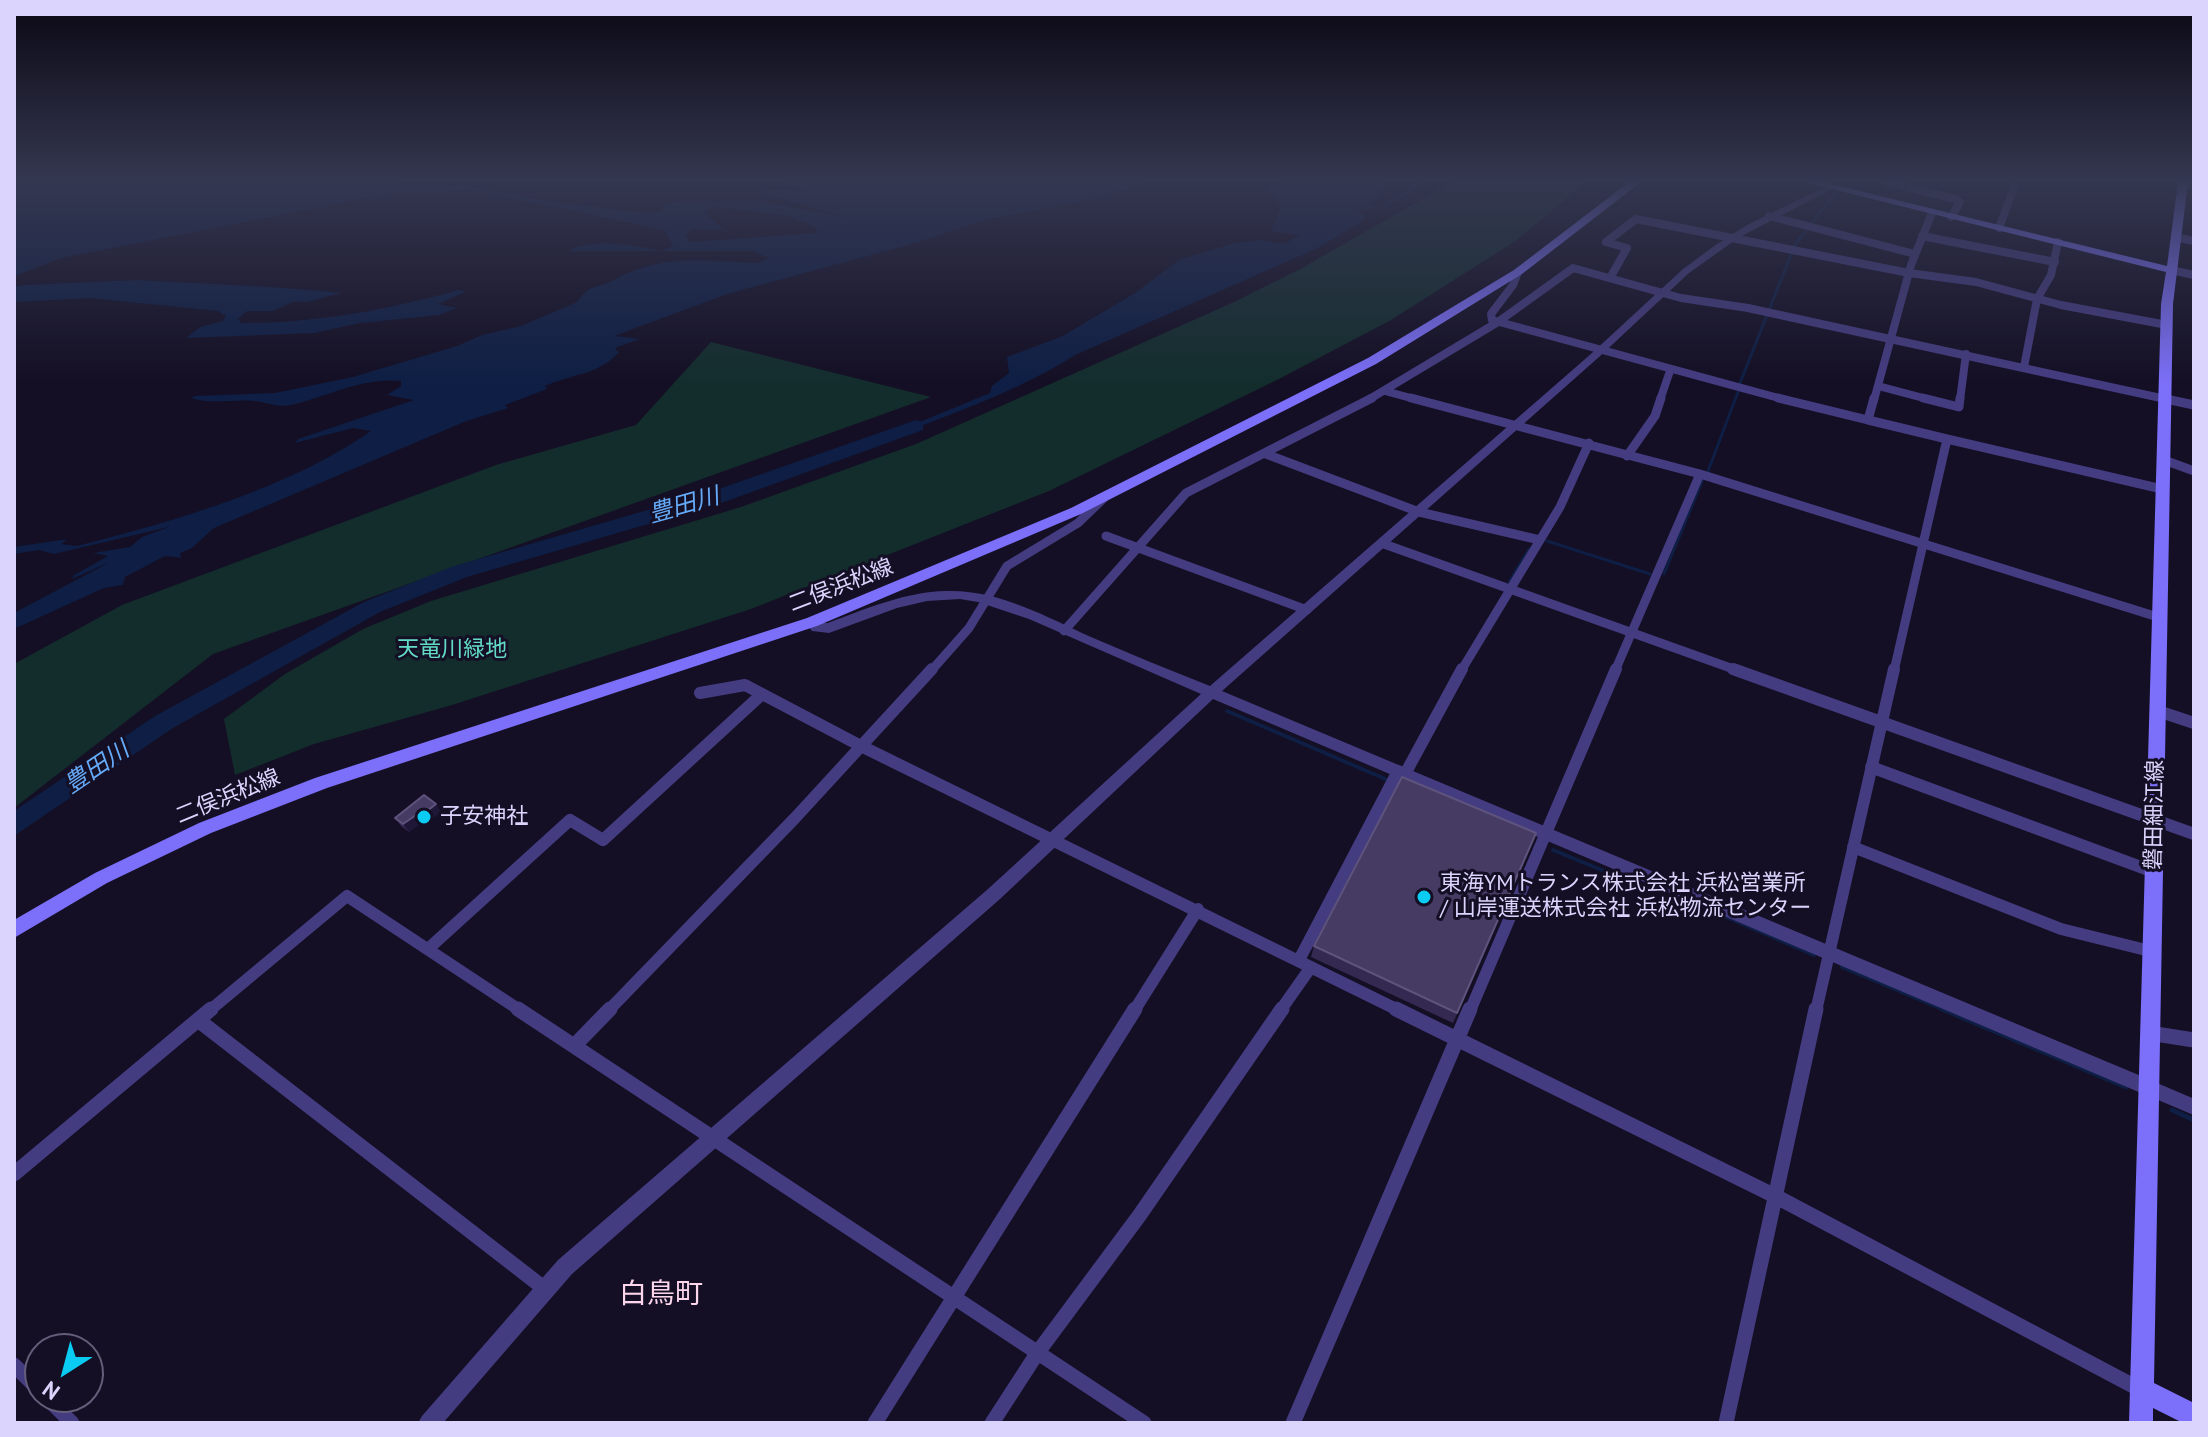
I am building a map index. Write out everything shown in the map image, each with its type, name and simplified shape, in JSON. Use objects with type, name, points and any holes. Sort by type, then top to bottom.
[{"type":"main road","name":"二俣浜松線","points":[[14,930],[101,878],[205,828],[292,794],[812,622],[982,552],[1107,495],[1359,369],[1518,272],[1548,249]]},
{"type":"main road","points":[[2086,249],[2171,270]]},
{"type":"main road","name":"磐田細江線","points":[[2141,1423],[2162,489],[2167,325],[2174,249]]},
{"type":"main road","points":[[2142,1390],[2194,1416]]},
{"type":"street","points":[[1610,278],[1626,249]]},
{"type":"street","points":[[429,1423],[545,1289],[1053,839],[1211,693],[1594,359],[1599,350],[1663,293],[1717,249]]},
{"type":"street","points":[[1795,249],[1909,273],[1976,282],[2037,299],[2167,325]]},
{"type":"street","points":[[1896,249],[1915,254]]},
{"type":"street","points":[[1868,420],[1917,249]]},
{"type":"street","points":[[1989,249],[2055,262]]},
{"type":"street","points":[[2024,367],[2037,299],[2045,291],[2057,249]]},
{"type":"street","points":[[1064,631],[1186,493],[1385,391],[1498,322],[1573,268],[1663,293],[1966,354],[2194,405]]},
{"type":"street","points":[[2171,270],[2194,275]]},
{"type":"street","points":[[1518,272],[1513,285],[1491,314],[1492,320],[1670,371],[2162,489]]},
{"type":"street","points":[[1878,386],[1959,407],[1966,354]]},
{"type":"street","points":[[1627,456],[1655,416],[1670,371]]},
{"type":"street","points":[[1385,391],[1700,474],[2161,618]]},
{"type":"street","points":[[1726,1423],[1829,952],[1947,439]]},
{"type":"street","points":[[992,1423],[1038,1352],[1139,1216],[1305,964],[1397,777],[1540,540],[1578,473],[1589,443]]},
{"type":"street","points":[[1266,454],[1419,512],[1540,540]]},
{"type":"street","points":[[2164,460],[2194,471]]},
{"type":"street","points":[[1293,1423],[1455,1037],[1700,474]]},
{"type":"street","points":[[574,1046],[861,746],[978,618],[993,582],[1015,559],[1091,514],[1107,495]]},
{"type":"street","points":[[1106,536],[1307,610]]},
{"type":"street","points":[[1384,544],[2194,834]]},
{"type":"street","points":[[812,622],[817,628],[829,628],[926,597],[960,595],[985,600],[1211,693],[1397,777],[1545,834],[2194,1107]]},
{"type":"street","points":[[700,693],[745,685],[861,746],[1198,909],[1775,1196],[2142,1390]]},
{"type":"street","points":[[428,949],[570,820],[603,840],[761,695]]},
{"type":"street","points":[[2158,711],[2194,723]]},
{"type":"street","points":[[1871,767],[2154,872]]},
{"type":"street","points":[[1853,847],[2061,929],[2150,951]]},
{"type":"street","points":[[14,1174],[347,896],[1144,1423]]},
{"type":"street","points":[[875,1423],[1198,909]]},
{"type":"street","points":[[198,1020],[545,1289]]},
{"type":"street","points":[[2149,1033],[2194,1040]]},
{"type":"green space","name":"天竜川緑地","points":[[1335,249],[1503,249],[1391,320],[1279,379],[1049,491],[751,609],[452,705],[314,744],[235,775],[224,719],[285,674],[363,629],[431,601],[741,507],[916,444],[1234,302]]},
{"type":"green space","points":[[711,342],[931,397],[213,654],[14,808],[14,664],[122,605],[496,465],[636,425]]},
{"type":"water","points":[[14,249],[107,249],[61,258],[14,276]]},
{"type":"water","points":[[574,249],[660,251],[569,251]]},
{"type":"water","points":[[893,249],[727,294],[614,336],[640,339],[617,347],[615,350],[619,352],[611,360],[594,370],[545,386],[547,389],[505,405],[508,408],[464,422],[214,528],[192,548],[180,553],[181,558],[165,556],[125,577],[123,585],[104,588],[14,629],[14,613],[110,562],[72,579],[108,556],[93,553],[130,547],[142,537],[169,527],[54,554],[39,550],[14,554],[14,547],[61,540],[67,540],[61,544],[77,546],[229,501],[304,470],[371,431],[353,428],[295,443],[298,439],[414,400],[387,395],[401,386],[401,381],[372,382],[286,406],[191,398],[275,393],[353,377],[457,346],[482,335],[521,326],[577,302],[590,289],[651,265],[684,260],[757,263],[769,258],[752,251],[660,251]]},
{"type":"water","points":[[1215,249],[1316,249],[1075,355],[1007,391],[889,439],[883,437],[990,393],[992,386],[1009,373],[1007,357],[1061,337],[1135,293],[1179,260]]},
{"type":"water","points":[[138,280],[341,293],[307,302],[293,302],[273,311],[247,311],[238,319],[241,323],[324,318],[405,304],[459,290],[465,292],[438,304],[457,308],[439,315],[360,323],[314,333],[186,338],[200,327],[223,321],[226,316],[218,311],[91,298],[14,302],[14,287],[24,285]]},
{"type":"building","name":"東海YMトランス株式会社 浜松営業所 / 山岸運送株式会社 浜松物流センター","points":[[1402,777],[1536,833],[1457,1013],[1314,946]]},
{"type":"building","points":[[424,795],[436,804],[403,824],[395,818]]},
{"type":"waterway","points":[[1740,383],[1792,252]]},
{"type":"waterway","points":[[1708,471],[1738,392]]},
{"type":"waterway","name":"豊田川","points":[[14,825],[164,722],[372,607],[459,572],[720,496],[916,426]]},
{"type":"waterway","points":[[1664,574],[1703,479]]},
{"type":"waterway","points":[[1547,541],[1650,574]]},
{"type":"waterway","points":[[1509,582],[1529,549]]},
{"type":"waterway","points":[[1227,711],[1390,781]]},
{"type":"waterway","points":[[1553,850],[1626,880],[1634,877]]},
{"type":"waterway","points":[[1708,909],[1814,955]]},
{"type":"waterway","points":[[1842,967],[1947,1011]]},
{"type":"waterway","points":[[1942,1009],[2126,1087]]},
{"type":"waterway","points":[[2172,1110],[2194,1120]]},
{"type":"place","name":"子安神社","points":[[424,817]]},
{"type":"place","name":"東海YMトランス株式会社 浜松営業所 / 山岸運送株式会社 浜松物流センター","points":[[1424,897]]},
{"type":"district","name":"白鳥町","points":[[661,1295]]}]
